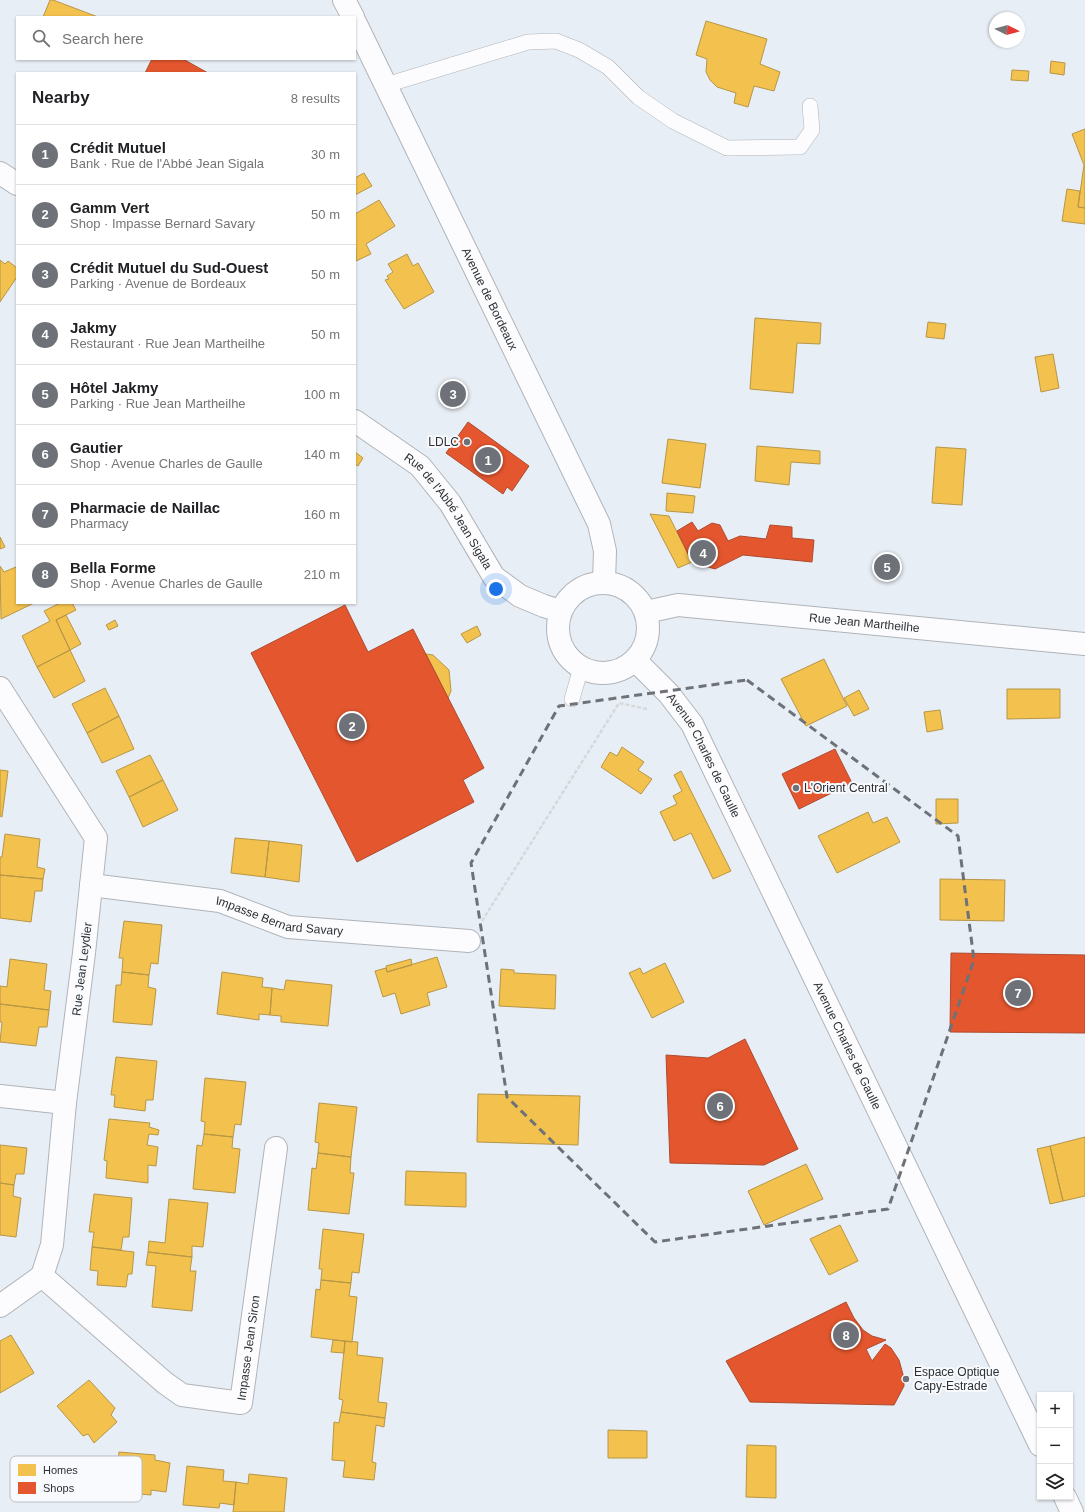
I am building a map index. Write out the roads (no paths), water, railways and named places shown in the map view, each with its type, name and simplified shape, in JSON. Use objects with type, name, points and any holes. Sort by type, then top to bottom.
[{"type":"street","points":[[344,0],[352,16]]},
{"type":"street","name":"Avenue de Bordeaux","points":[[356,24],[600,524],[605,551],[604,582]]},
{"type":"street","points":[[0,173],[16,183]]},
{"type":"street","name":"Rue de l'Abbé Jean Sigala","points":[[356,422],[420,466],[450,504],[494,577],[520,596],[560,611]]},
{"type":"street","points":[[604,582],[617,584],[630,591],[639,600],[646,612],[648,625],[647,638],[643,649],[635,660],[623,668],[609,673],[595,672],[581,668],[571,660],[563,649],[558,637],[557,624],[560,611],[568,599],[578,590],[590,584],[604,582]]},
{"type":"street","name":"Rue Jean Martheilhe","points":[[646,612],[678,604],[1085,644]]},
{"type":"street","name":"Avenue Charles de Gaulle","points":[[635,660],[669,694],[692,724],[1037,1439]]},
{"type":"street","name":"Rue Jean Leydier","points":[[0,688],[96,838],[84,953],[65,1103],[52,1245],[42,1276]]},
{"type":"street","name":"Impasse Bernard Savary","points":[[91,885],[220,901],[288,927],[469,941]]},
{"type":"street","points":[[0,1096],[65,1103]]},
{"type":"street","name":"Impasse Jean Siron","points":[[42,1276],[165,1383],[182,1395],[241,1403],[276,1148]]},
{"type":"street","points":[[0,1306],[42,1276]]},
{"type":"street","points":[[1066,1500],[1072,1512]]},
{"type":"lane","points":[[386,85],[528,42],[556,41],[580,50],[608,67],[638,97],[673,121],[728,148],[800,148],[812,130],[810,106]]},
{"type":"lane","points":[[572,699],[581,668]]},
{"type":"place","name":"Crédit Mutuel du Sud-Ouest","points":[[453,394]]},
{"type":"place","name":"LDLC","points":[[467,442]]},
{"type":"place","name":"Crédit Mutuel","points":[[488,460]]},
{"type":"place","name":"Jakmy","points":[[703,553]]},
{"type":"place","name":"Hôtel Jakmy","points":[[887,567]]},
{"type":"place","name":"Gamm Vert","points":[[352,726]]},
{"type":"place","name":"L'Orient Central","points":[[796,788]]},
{"type":"place","name":"Pharmacie de Naillac","points":[[1018,993]]},
{"type":"place","name":"Gautier","points":[[720,1106]]},
{"type":"place","name":"Bella Forme","points":[[846,1335]]},
{"type":"place","name":"Espace Optique Capy-Estrade","points":[[906,1379]]}]
